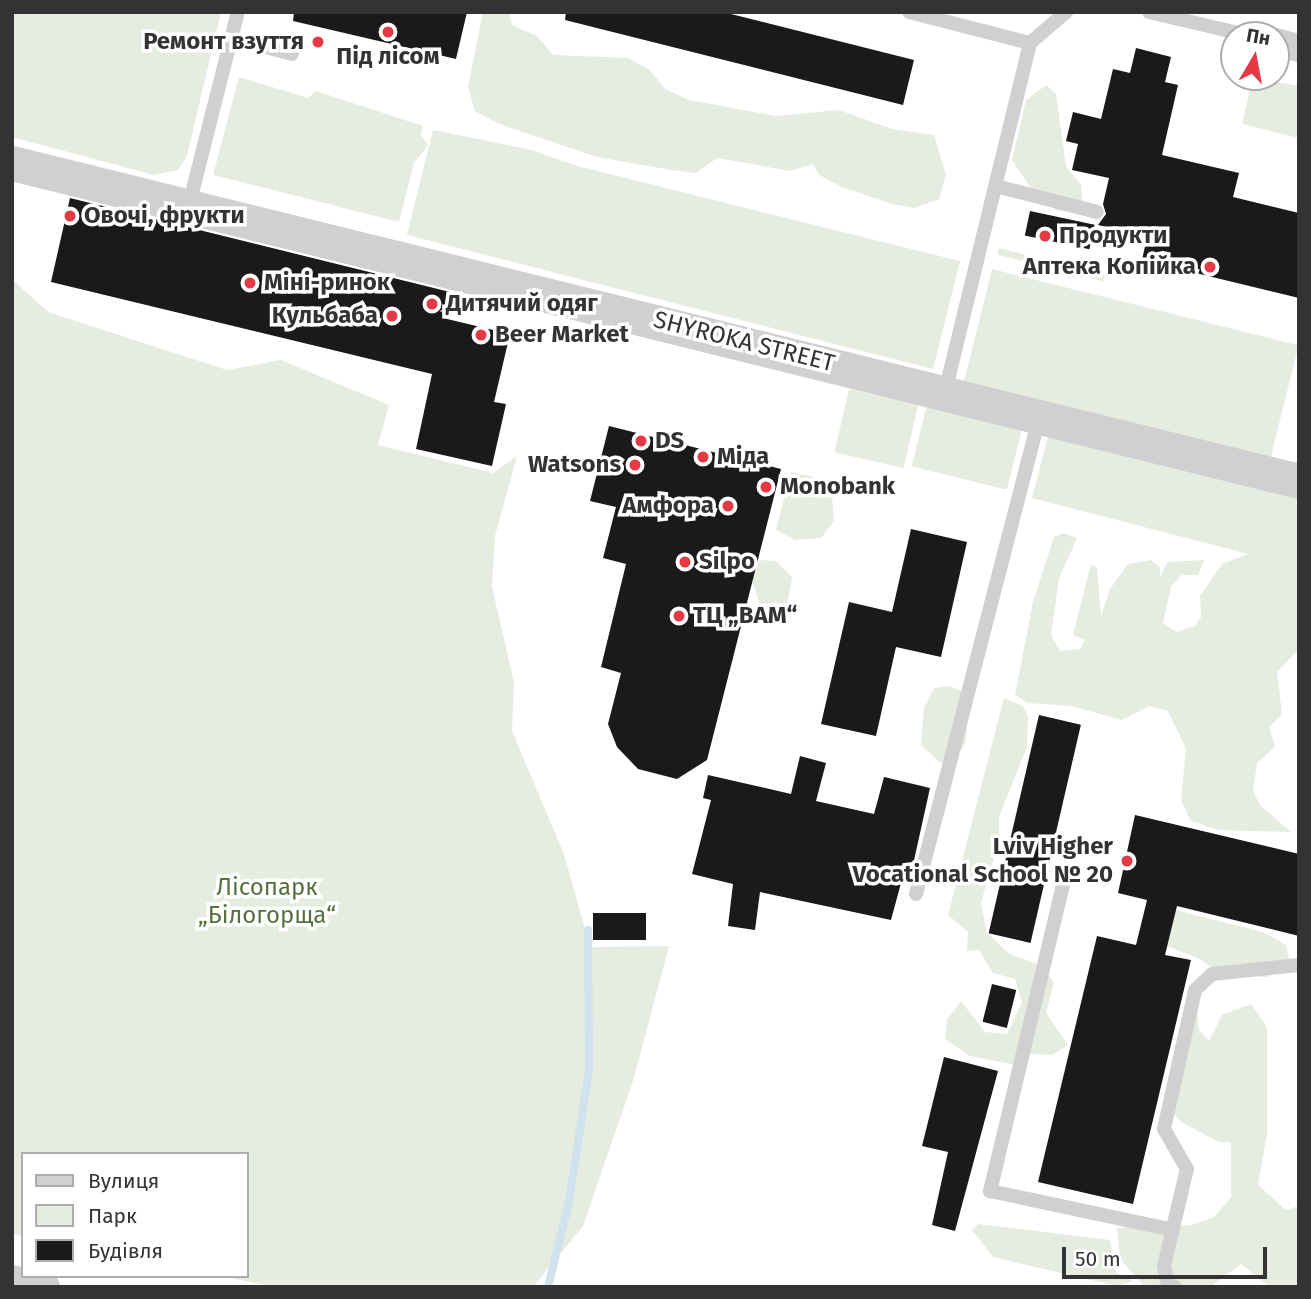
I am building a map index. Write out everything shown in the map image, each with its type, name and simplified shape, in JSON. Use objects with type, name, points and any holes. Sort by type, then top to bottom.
[{"type":"street","name":"SHYROKA STREET","points":[[12,163],[1299,481]]},
{"type":"street","points":[[12,1279],[46,1287]]},
{"type":"lane","points":[[189,205],[238,12]]},
{"type":"lane","points":[[909,12],[1030,43]]},
{"type":"lane","points":[[945,392],[1030,43],[1066,12]]},
{"type":"lane","points":[[1149,12],[1220,29]]},
{"type":"lane","points":[[231,38],[292,54]]},
{"type":"lane","points":[[996,186],[1097,212]]},
{"type":"lane","points":[[916,894],[1039,416]]},
{"type":"lane","points":[[1063,885],[990,1191],[1173,1230]]},
{"type":"lane","points":[[1172,1286],[1164,1266],[1187,1169],[1165,1135],[1164,1123],[1198,982],[1212,974],[1299,965]]},
{"type":"green space","points":[[12,12],[221,12],[187,156],[178,170],[154,175],[12,137]]},
{"type":"green space","points":[[483,12],[509,12],[512,25],[537,36],[553,55],[628,58],[650,70],[665,89],[689,100],[777,116],[839,110],[892,129],[934,135],[946,175],[939,199],[915,208],[892,204],[842,187],[819,175],[813,164],[790,171],[717,158],[696,173],[671,170],[597,157],[499,124],[475,111],[468,87]]},
{"type":"green space","points":[[239,77],[308,98],[316,91],[423,126],[421,135],[428,145],[414,163],[399,222],[213,175]]},
{"type":"green space","points":[[1290,84],[1299,86],[1299,138],[1242,124],[1250,91],[1290,91]]},
{"type":"green space","points":[[1046,85],[1056,94],[1066,166],[1081,185],[1083,208],[1058,211],[1038,199],[1012,160],[1026,100]]},
{"type":"green space","points":[[433,130],[532,150],[577,166],[960,261],[933,369],[407,235]]},
{"type":"green space","points":[[999,248],[1105,274],[1103,281],[997,255]]},
{"type":"green space","points":[[992,269],[1299,345],[1271,457],[964,381]]},
{"type":"green space","name":"Лісопарк „Білогорща“","points":[[12,279],[48,312],[227,370],[281,360],[389,405],[378,445],[493,473],[517,456],[495,536],[492,587],[514,682],[512,731],[564,854],[590,947],[669,946],[634,1078],[583,1226],[533,1287],[274,1287],[231,1278],[248,1278],[248,1152],[21,1152],[21,1236],[12,1234]]},
{"type":"green space","points":[[849,389],[918,405],[904,468],[834,452]]},
{"type":"green space","points":[[927,405],[1022,429],[1007,490],[912,466]]},
{"type":"green space","points":[[1050,429],[1299,493],[1299,649],[1277,672],[1282,714],[1269,727],[1275,747],[1257,763],[1253,791],[1260,805],[1291,832],[1217,830],[1190,820],[1181,800],[1186,749],[1168,711],[1149,706],[1122,720],[1071,706],[1028,703],[1015,695],[1033,602],[1054,537],[1064,533],[1077,538],[1059,579],[1051,635],[1060,651],[1080,649],[1085,640],[1073,635],[1091,564],[1097,568],[1101,616],[1110,589],[1128,564],[1151,560],[1160,568],[1160,578],[1167,562],[1204,560],[1198,575],[1182,575],[1171,587],[1163,623],[1177,632],[1195,626],[1201,617],[1200,596],[1222,564],[1248,554],[1032,498]]},
{"type":"green space","points":[[791,472],[822,479],[832,496],[834,521],[821,538],[795,540],[776,530]]},
{"type":"green space","points":[[760,560],[776,561],[792,577],[786,612],[763,617],[752,579]]},
{"type":"green space","points":[[949,686],[969,694],[966,742],[952,765],[939,762],[921,745],[924,708],[934,688]]},
{"type":"green space","points":[[1004,698],[1023,706],[1028,716],[1027,747],[999,817],[999,839],[981,903],[987,933],[1010,954],[1045,967],[1054,983],[1046,1013],[1068,1045],[1052,1055],[1030,1054],[1016,1065],[970,1056],[945,1039],[947,1020],[961,1001],[985,1032],[1007,1034],[1022,1002],[1015,979],[993,973],[979,950],[967,951],[968,932],[948,915]]},
{"type":"green space","points":[[1171,909],[1263,932],[1286,945],[1290,963],[1269,977],[1220,975],[1202,960],[1156,942]]},
{"type":"green space","points":[[1195,988],[1199,1030],[1209,1041],[1222,1015],[1251,1004],[1267,1027],[1267,1134],[1258,1185],[1286,1210],[1299,1206],[1299,1287],[1269,1287],[1241,1264],[1210,1287],[1145,1287],[1120,1259],[1117,1228],[1192,1225],[1214,1217],[1231,1197],[1231,1142],[1219,1142],[1181,1122],[1165,1102]]},
{"type":"green space","points":[[978,1224],[1110,1240],[1116,1272],[1133,1281],[1117,1286],[993,1257],[972,1230]]},
{"type":"building","points":[[294,12],[467,12],[456,59],[293,21]]},
{"type":"building","points":[[566,12],[723,12],[914,60],[903,105],[565,20]]},
{"type":"building","points":[[1136,48],[1171,57],[1165,82],[1178,85],[1162,155],[1239,173],[1233,197],[1299,213],[1299,298],[1142,260],[1147,237],[1098,225],[1106,214],[1103,204],[1109,178],[1072,170],[1078,144],[1066,141],[1073,112],[1101,119],[1113,69],[1130,73]]},
{"type":"building","name":"Міні-ринок","points":[[70,198],[450,292],[443,318],[510,334],[494,402],[506,404],[492,466],[416,449],[432,374],[51,282]]},
{"type":"building","points":[[1030,211],[1095,225],[1089,249],[1025,235]]},
{"type":"building","name":"ТЦ „ВАМ“","points":[[609,426],[781,469],[707,760],[677,779],[638,769],[617,747],[608,724],[621,673],[601,667],[626,564],[603,558],[616,507],[590,501]]},
{"type":"building","points":[[911,529],[967,542],[941,657],[896,647],[876,736],[821,724],[849,602],[892,612]]},
{"type":"building","points":[[1039,715],[1081,725],[1031,943],[989,933]]},
{"type":"building","points":[[800,756],[826,763],[816,801],[874,814],[884,777],[930,788],[911,874],[904,872],[891,920],[760,892],[755,930],[728,926],[733,884],[692,874],[711,800],[703,798],[708,775],[791,794]]},
{"type":"building","points":[[1135,815],[1299,854],[1299,936],[1177,906],[1165,955],[1191,960],[1133,1204],[1038,1182],[1097,936],[1136,945],[1147,900],[1118,893]]},
{"type":"building","points":[[593,913],[646,913],[646,940],[593,940]]},
{"type":"building","points":[[992,984],[1016,990],[1007,1028],[983,1022]]},
{"type":"building","points":[[944,1057],[998,1071],[955,1231],[932,1225],[948,1152],[922,1146]]},
{"type":"waterway","points":[[548,1287],[569,1202],[589,1070],[588,930]]},
{"type":"place","name":"Під лісом","points":[[388,32]]},
{"type":"place","name":"Ремонт взуття","points":[[318,42]]},
{"type":"place","name":"Овочі, фрукти","points":[[70,216]]},
{"type":"place","name":"Продукти","points":[[1045,236]]},
{"type":"place","name":"Аптека Копійка","points":[[1210,267]]},
{"type":"place","name":"Міні-ринок","points":[[250,283]]},
{"type":"place","name":"Дитячий одяг","points":[[432,304]]},
{"type":"place","name":"Кульбаба","points":[[392,316]]},
{"type":"place","name":"Beer Market","points":[[481,335]]},
{"type":"place","name":"DS","points":[[641,441]]},
{"type":"place","name":"Міда","points":[[703,457]]},
{"type":"place","name":"Watsons","points":[[635,465]]},
{"type":"place","name":"Monobank","points":[[766,487]]},
{"type":"place","name":"Амфора","points":[[728,506]]},
{"type":"place","name":"Silpo","points":[[685,562]]},
{"type":"place","name":"ТЦ „ВАМ“","points":[[679,616]]},
{"type":"place","name":"Lviv Higher Vocational School № 20","points":[[1127,861]]}]
